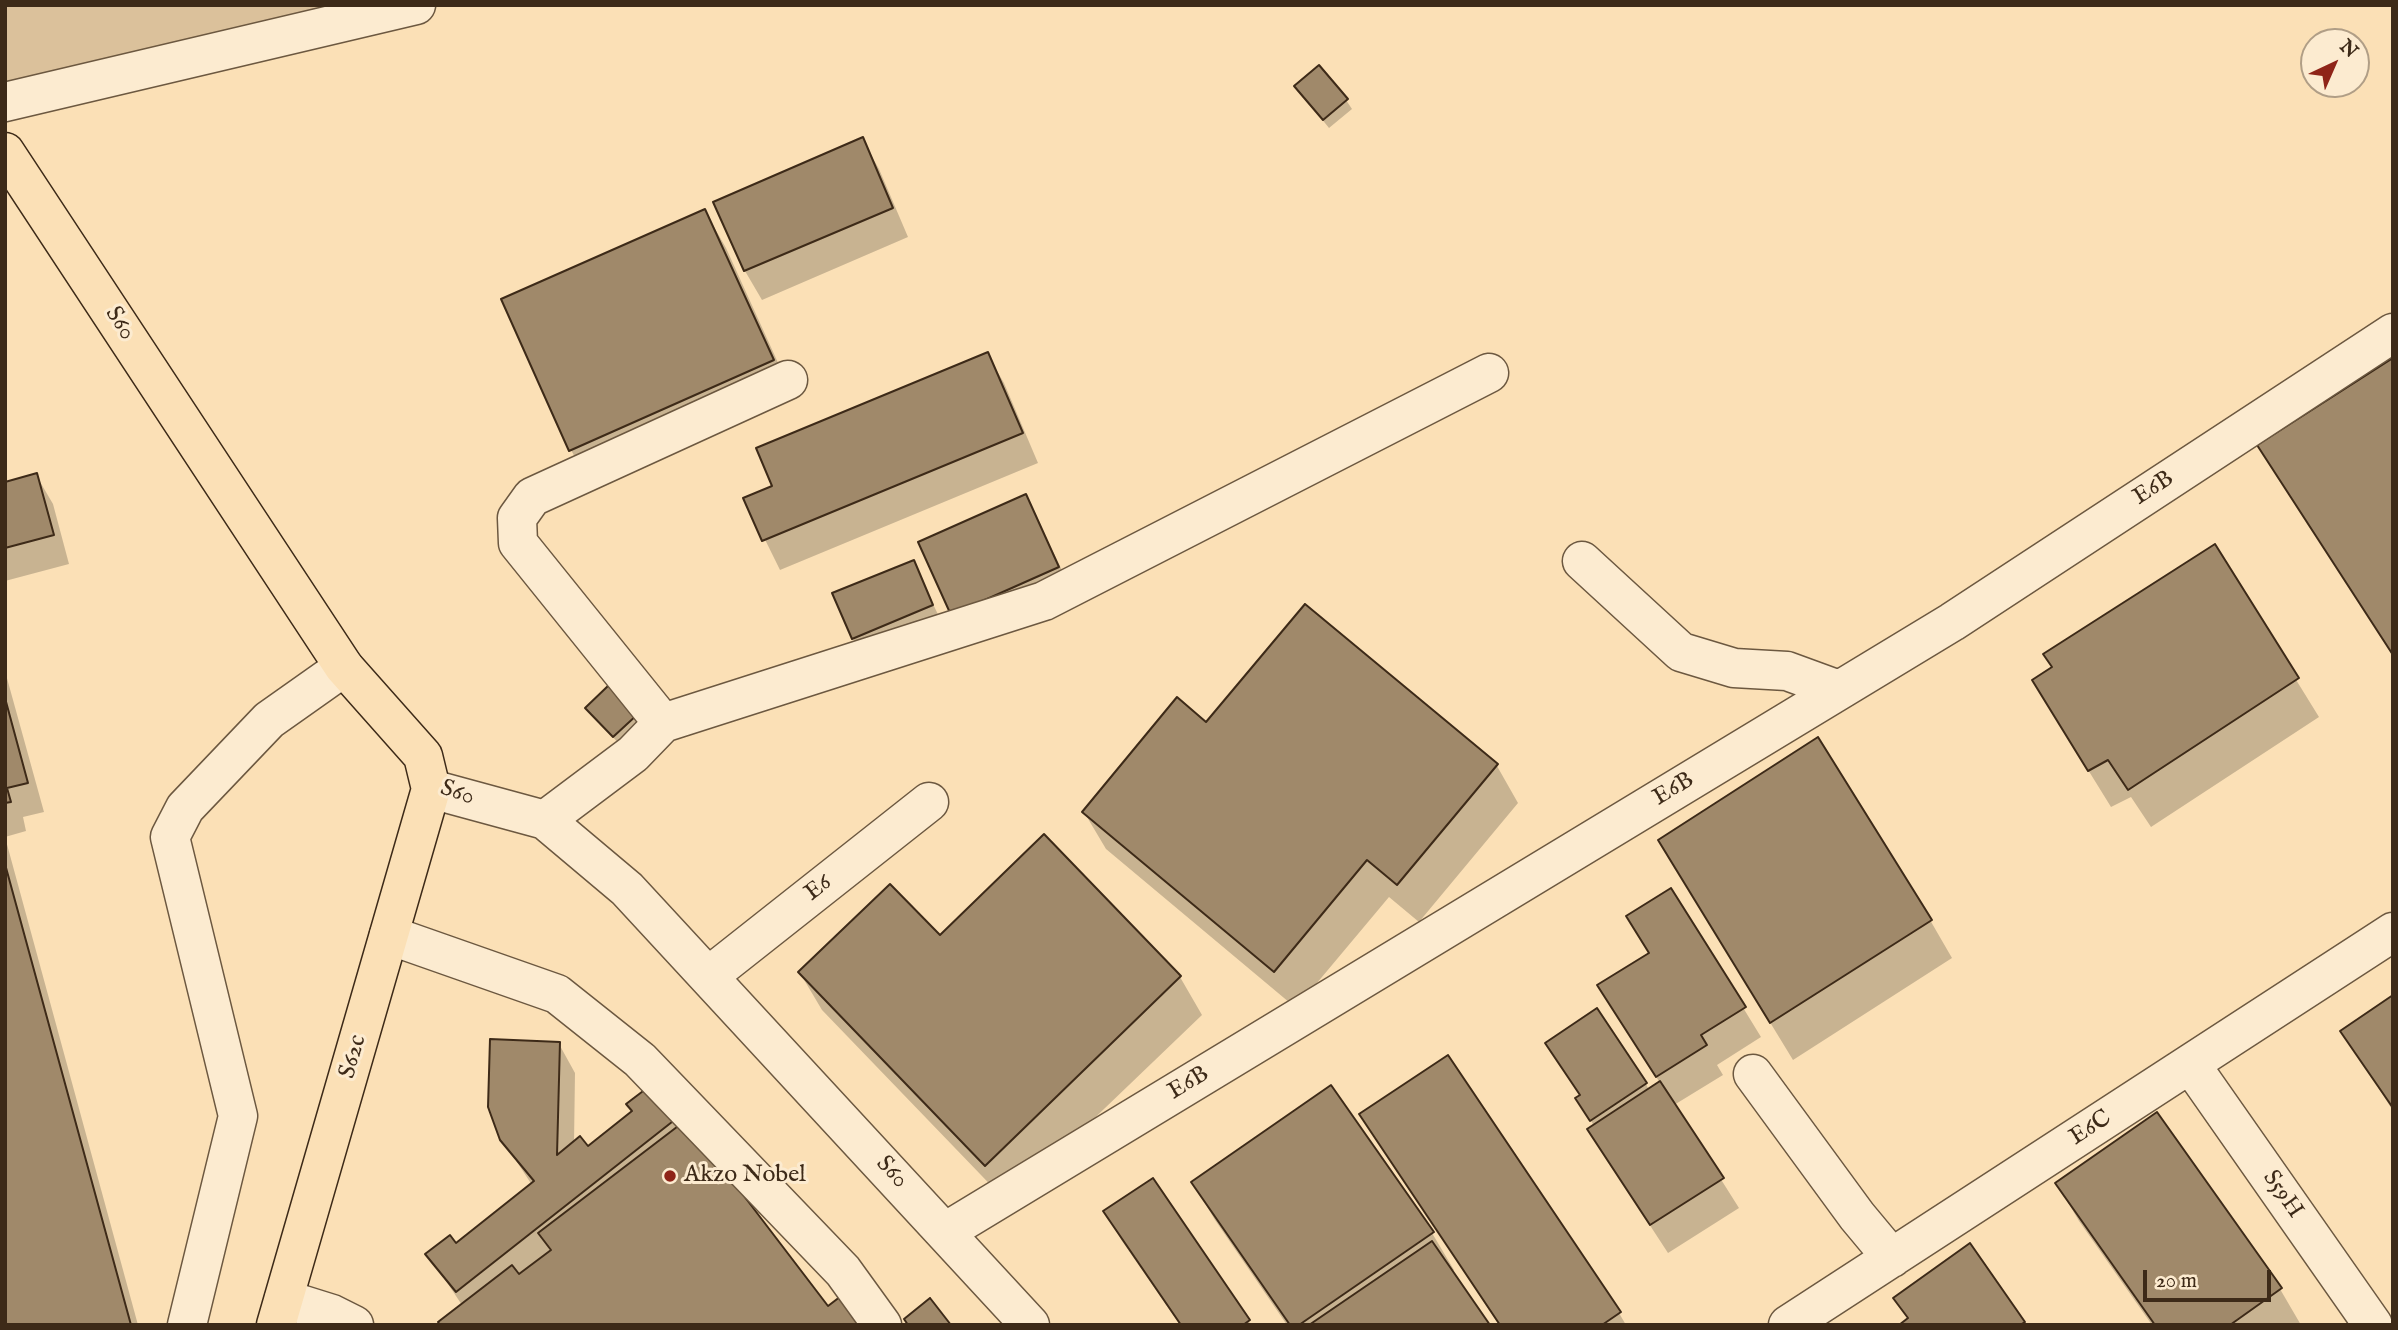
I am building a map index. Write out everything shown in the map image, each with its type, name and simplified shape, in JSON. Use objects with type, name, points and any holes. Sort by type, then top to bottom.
[{"type":"main road","name":"S60","points":[[5,152],[344,667],[423,755],[431,789]]},
{"type":"main road","name":"S62c","points":[[280,1312],[431,789]]},
{"type":"street","points":[[5,102],[416,5]]},
{"type":"street","name":"E6B","points":[[945,1232],[1952,622],[2393,333]]},
{"type":"street","points":[[545,820],[634,754],[663,723],[1044,601],[1489,373]]},
{"type":"street","points":[[663,723],[517,543],[517,518],[532,497],[788,380]]},
{"type":"street","points":[[1582,561],[1681,652],[1734,668],[1787,671],[1839,690]]},
{"type":"street","points":[[187,1325],[238,1116],[170,837],[185,808],[269,720],[344,667]]},
{"type":"street","name":"S60","points":[[431,789],[545,820],[627,889],[710,975],[1030,1325]]},
{"type":"street","name":"E6","points":[[710,975],[929,802]]},
{"type":"street","name":"E6C","points":[[1788,1325],[2393,932]]},
{"type":"street","points":[[389,935],[556,994],[640,1060],[843,1271],[882,1325]]},
{"type":"street","name":"S59H","points":[[2191,1065],[2373,1325]]},
{"type":"street","points":[[1752,1074],[1857,1216],[1892,1258]]},
{"type":"street","points":[[280,1312],[332,1314],[354,1325]]},
{"type":"shaded area","points":[[5,5],[350,5],[5,102]]},
{"type":"building","points":[[1319,65],[1348,99],[1323,120],[1294,86]]},
{"type":"building","points":[[863,137],[893,208],[744,271],[713,202]]},
{"type":"building","points":[[705,209],[774,360],[569,451],[501,299]]},
{"type":"building","points":[[988,352],[1023,433],[762,541],[743,498],[772,486],[756,448]]},
{"type":"building","points":[[2393,358],[2393,655],[2257,445]]},
{"type":"building","points":[[37,473],[54,535],[5,548],[5,482]]},
{"type":"building","points":[[1026,494],[1059,567],[951,615],[918,542]]},
{"type":"building","points":[[2215,544],[2299,678],[2128,790],[2108,760],[2088,771],[2032,680],[2052,667],[2043,654]]},
{"type":"building","points":[[914,560],[933,605],[852,639],[832,593]]},
{"type":"building","points":[[1305,604],[1498,764],[1397,885],[1367,860],[1274,972],[1082,812],[1177,697],[1206,722]]},
{"type":"building","points":[[610,684],[639,713],[613,737],[585,708]]},
{"type":"building","points":[[5,698],[28,783],[7,788],[11,802],[5,803]]},
{"type":"building","points":[[1818,737],[1932,920],[1770,1023],[1658,840]]},
{"type":"building","points":[[1044,834],[1181,976],[985,1166],[798,972],[890,884],[940,935]]},
{"type":"building","points":[[5,864],[131,1325],[5,1325]]},
{"type":"building","points":[[1671,888],[1746,1007],[1701,1035],[1707,1045],[1656,1077],[1597,985],[1649,953],[1626,916]]},
{"type":"building","points":[[2393,995],[2393,1108],[2340,1031]]},
{"type":"building","points":[[1597,1008],[1647,1083],[1590,1121],[1575,1098],[1580,1095],[1545,1043]]},
{"type":"building","points":[[490,1039],[560,1042],[557,1155],[580,1136],[588,1146],[632,1111],[626,1104],[651,1085],[677,1118],[456,1292],[425,1254],[450,1235],[456,1243],[534,1181],[500,1140],[488,1107]]},
{"type":"building","points":[[1448,1055],[1621,1312],[1602,1325],[1500,1325],[1359,1114]]},
{"type":"building","points":[[1660,1081],[1724,1178],[1650,1225],[1587,1129]]},
{"type":"building","points":[[1331,1085],[1434,1232],[1299,1325],[1290,1325],[1191,1182]]},
{"type":"building","points":[[2157,1112],[2282,1288],[2230,1325],[2155,1325],[2055,1183]]},
{"type":"building","name":"Akzo Nobel","points":[[686,1120],[828,1306],[845,1293],[870,1325],[440,1325],[438,1322],[512,1265],[519,1274],[551,1250],[538,1233]]},
{"type":"building","points":[[1153,1178],[1250,1320],[1243,1325],[1181,1325],[1103,1211]]},
{"type":"building","points":[[1432,1241],[1490,1325],[1309,1325]]},
{"type":"building","points":[[1970,1243],[2025,1322],[2020,1325],[1899,1325],[1908,1318],[1893,1298]]},
{"type":"building","points":[[930,1298],[951,1325],[908,1325],[904,1319]]},
{"type":"place","name":"Akzo Nobel","points":[[670,1176]]}]
